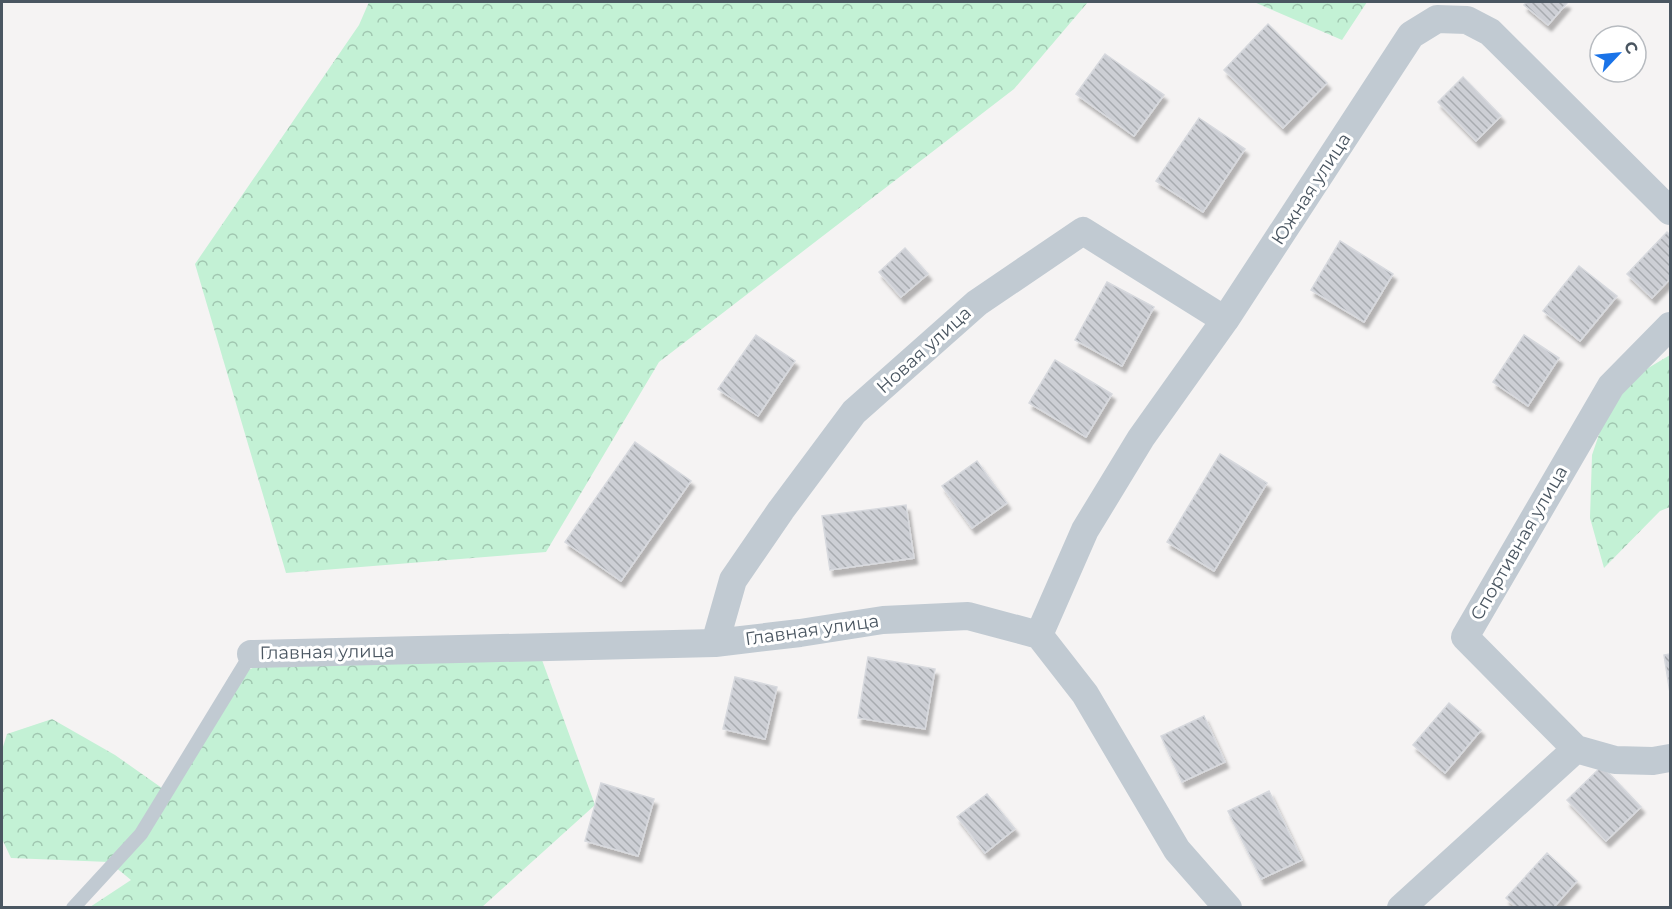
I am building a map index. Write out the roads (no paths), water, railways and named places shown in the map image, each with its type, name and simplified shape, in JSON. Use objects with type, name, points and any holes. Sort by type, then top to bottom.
[{"type":"street","name":"Южная улица","points":[[1040,635],[1085,530],[1141,438],[1225,320],[1411,35],[1437,19],[1467,20],[1491,32],[1671,211]]},
{"type":"street","name":"Новая улица","points":[[715,643],[733,580],[780,510],[854,412],[977,303],[1083,231],[1225,320]]},
{"type":"street","name":"Спортивная улица","points":[[1671,326],[1611,386],[1465,637],[1576,749],[1615,760],[1653,761],[1671,758]]},
{"type":"street","name":"Главная улица","points":[[251,654],[715,643],[883,620],[968,616],[1040,635]]},
{"type":"street","points":[[1040,635],[1085,694],[1177,850],[1228,908]]},
{"type":"street","points":[[1401,908],[1576,749]]},
{"type":"lane","points":[[73,908],[141,834],[251,654]]}]
